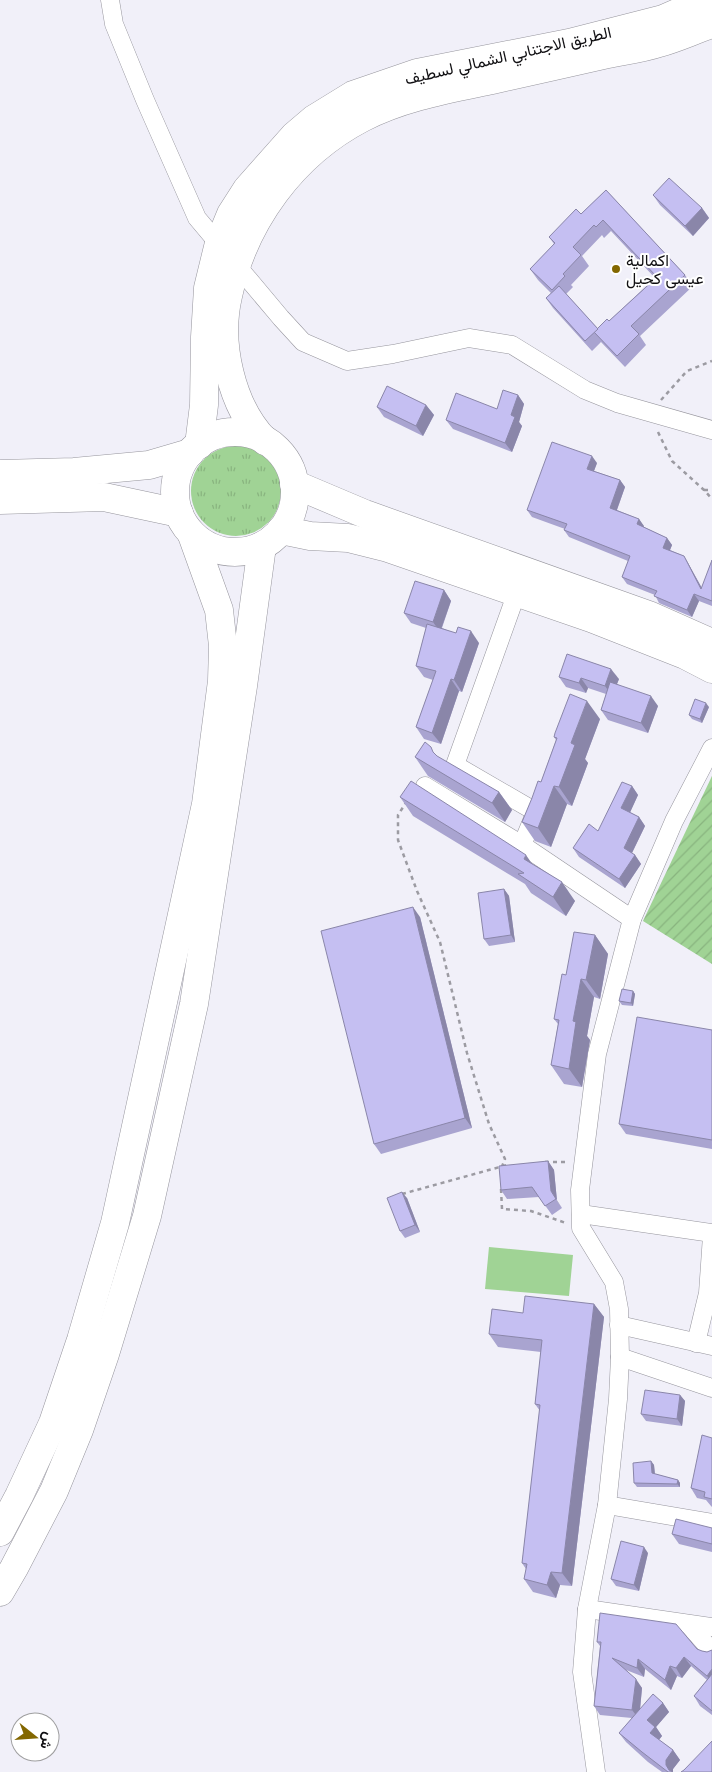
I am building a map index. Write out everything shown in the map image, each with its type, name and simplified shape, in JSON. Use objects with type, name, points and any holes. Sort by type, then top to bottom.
[{"type":"main road","name":"الطريق الاجتنابي الشمالي لسطيف","points":[[194,449],[204,405],[208,288],[219,242],[246,189],[294,136],[314,119],[353,96],[417,73],[569,44],[663,19],[707,0]]},
{"type":"main road","name":"الطريق الاجتنابي الشمالي لسطيف","points":[[265,441],[256,432],[234,388],[226,360],[224,328],[226,304],[236,263],[256,218],[276,191],[318,146],[362,118],[418,96],[658,43],[712,24]]},
{"type":"main road","points":[[0,1532],[19,1496],[52,1423],[81,1340],[112,1232],[206,804],[222,682],[223,646],[219,610],[175,501],[177,476],[182,464],[194,449],[209,438],[232,433],[244,433],[265,441],[281,455],[289,469],[294,484],[294,496],[292,508],[272,538],[243,686],[194,1004],[147,1216],[105,1354],[79,1430],[54,1491],[0,1592]]},
{"type":"main road","points":[[0,474],[74,472],[150,466],[194,449]]},
{"type":"main road","points":[[294,484],[365,514],[651,616],[712,643]]},
{"type":"main road","points":[[0,500],[104,497],[185,524],[202,543],[213,549],[225,552],[250,550],[272,538],[310,536],[348,538],[388,548],[517,592],[661,646],[712,670]]},
{"type":"street","points":[[110,0],[114,24],[197,218],[303,342],[347,361],[393,354],[469,338],[512,345],[585,390],[616,403],[712,430]]},
{"type":"street","points":[[517,592],[455,765],[536,812]]},
{"type":"street","points":[[596,1772],[582,1672],[587,1609],[607,1506],[618,1399],[620,1357],[619,1309],[614,1282],[581,1221],[580,1190],[597,1054],[632,919],[674,821],[712,748]]},
{"type":"street","points":[[425,786],[522,846],[632,919]]},
{"type":"street","points":[[522,846],[542,794]]},
{"type":"street","points":[[581,1221],[712,1234],[704,1345],[619,1325]]},
{"type":"street","points":[[620,1357],[712,1388]]},
{"type":"street","points":[[607,1506],[712,1523]]},
{"type":"street","points":[[587,1609],[712,1627]]},
{"type":"street","points":[[688,1624],[712,1651]]},
{"type":"path","points":[[712,361],[687,372],[649,413],[672,461],[712,499]]},
{"type":"path","points":[[704,490],[712,490]]},
{"type":"path","points":[[425,786],[409,788],[407,800],[398,814],[398,840],[417,891],[440,942],[468,1053],[489,1124],[505,1159],[501,1166],[501,1174]]},
{"type":"path","points":[[539,1162],[584,1163]]},
{"type":"path","points":[[394,1196],[501,1166],[511,1165]]},
{"type":"path","points":[[501,1183],[502,1209],[531,1211],[581,1221]]},
{"type":"green space","points":[[236,446],[253,450],[268,459],[277,474],[281,491],[277,508],[268,523],[253,532],[236,536],[219,532],[204,523],[195,508],[191,491],[195,474],[204,459],[219,450]]},
{"type":"green space","points":[[712,776],[712,964],[643,921]]},
{"type":"green space","points":[[489,1247],[573,1255],[569,1296],[485,1289]]},
{"type":"building","points":[[669,178],[702,208],[685,226],[653,195]]},
{"type":"building","points":[[606,190],[685,275],[631,326],[639,334],[617,356],[594,332],[607,319],[609,321],[657,277],[603,220],[596,227],[594,225],[573,247],[581,255],[563,274],[565,276],[552,290],[530,269],[555,243],[549,237],[576,209],[581,214]]},
{"type":"building","points":[[559,286],[598,329],[585,341],[546,298]]},
{"type":"building","points":[[387,386],[426,405],[416,426],[377,407]]},
{"type":"building","points":[[503,390],[518,395],[511,415],[515,417],[505,443],[446,420],[456,393],[497,409]]},
{"type":"building","points":[[552,442],[592,456],[587,469],[620,480],[610,508],[639,519],[637,524],[667,538],[663,548],[684,556],[701,589],[712,560],[712,601],[694,594],[687,610],[654,596],[657,591],[622,577],[630,556],[564,530],[567,524],[527,510]]},
{"type":"building","points":[[415,581],[444,590],[433,622],[404,613]]},
{"type":"building","points":[[427,624],[456,633],[458,627],[471,631],[454,680],[451,679],[432,733],[416,727],[436,671],[416,666]]},
{"type":"building","points":[[567,654],[611,669],[605,686],[581,678],[579,683],[559,677]]},
{"type":"building","points":[[610,682],[651,696],[641,723],[601,710]]},
{"type":"building","points":[[570,694],[587,701],[571,743],[575,745],[559,787],[554,786],[538,828],[522,822],[538,781],[541,782],[557,738],[554,737],[555,733]]},
{"type":"building","points":[[695,699],[706,703],[700,719],[689,715]]},
{"type":"building","points":[[425,742],[437,756],[499,792],[492,803],[415,757]]},
{"type":"building","points":[[411,781],[526,855],[524,859],[562,882],[553,897],[518,874],[524,873],[400,797]]},
{"type":"building","points":[[622,782],[632,786],[621,808],[639,817],[624,848],[635,855],[619,879],[573,848],[589,824],[598,831]]},
{"type":"building","points":[[504,889],[511,935],[484,939],[478,893]]},
{"type":"building","points":[[413,907],[465,1118],[374,1144],[321,931]]},
{"type":"building","points":[[574,932],[595,935],[586,980],[581,979],[573,1021],[576,1022],[569,1069],[551,1065],[559,1020],[554,1019],[562,974],[566,975]]},
{"type":"building","points":[[622,989],[633,991],[631,1003],[619,1001]]},
{"type":"building","points":[[637,1017],[712,1030],[712,1140],[619,1124]]},
{"type":"building","points":[[548,1161],[551,1191],[556,1199],[545,1206],[532,1187],[501,1190],[499,1166]]},
{"type":"building","points":[[402,1192],[415,1225],[400,1231],[387,1198]]},
{"type":"building","points":[[525,1296],[594,1304],[562,1573],[551,1572],[547,1585],[524,1579],[527,1564],[522,1563],[540,1405],[535,1404],[542,1340],[489,1334],[492,1309],[523,1313]]},
{"type":"building","points":[[645,1390],[680,1395],[677,1419],[641,1414]]},
{"type":"building","points":[[702,1435],[712,1438],[712,1499],[704,1497],[705,1492],[691,1488]]},
{"type":"building","points":[[651,1461],[652,1473],[678,1480],[677,1484],[634,1483],[633,1463]]},
{"type":"building","points":[[676,1519],[712,1528],[712,1544],[672,1534]]},
{"type":"building","points":[[621,1541],[644,1547],[634,1585],[611,1579]]},
{"type":"building","points":[[600,1613],[676,1624],[697,1649],[707,1652],[712,1650],[712,1669],[707,1676],[684,1657],[676,1668],[670,1666],[665,1680],[638,1659],[637,1668],[612,1658],[636,1679],[632,1710],[594,1706],[601,1642],[597,1642]]},
{"type":"building","points":[[712,1674],[712,1711],[694,1696]]},
{"type":"building","points":[[653,1694],[663,1703],[647,1720],[655,1727],[650,1733],[673,1750],[666,1760],[666,1765],[673,1772],[668,1772],[619,1733]]},
{"type":"building","points":[[712,1741],[712,1772],[681,1772],[684,1770]]},
{"type":"place","name":"اكمالية عيسى كحيل","points":[[616,269]]}]
